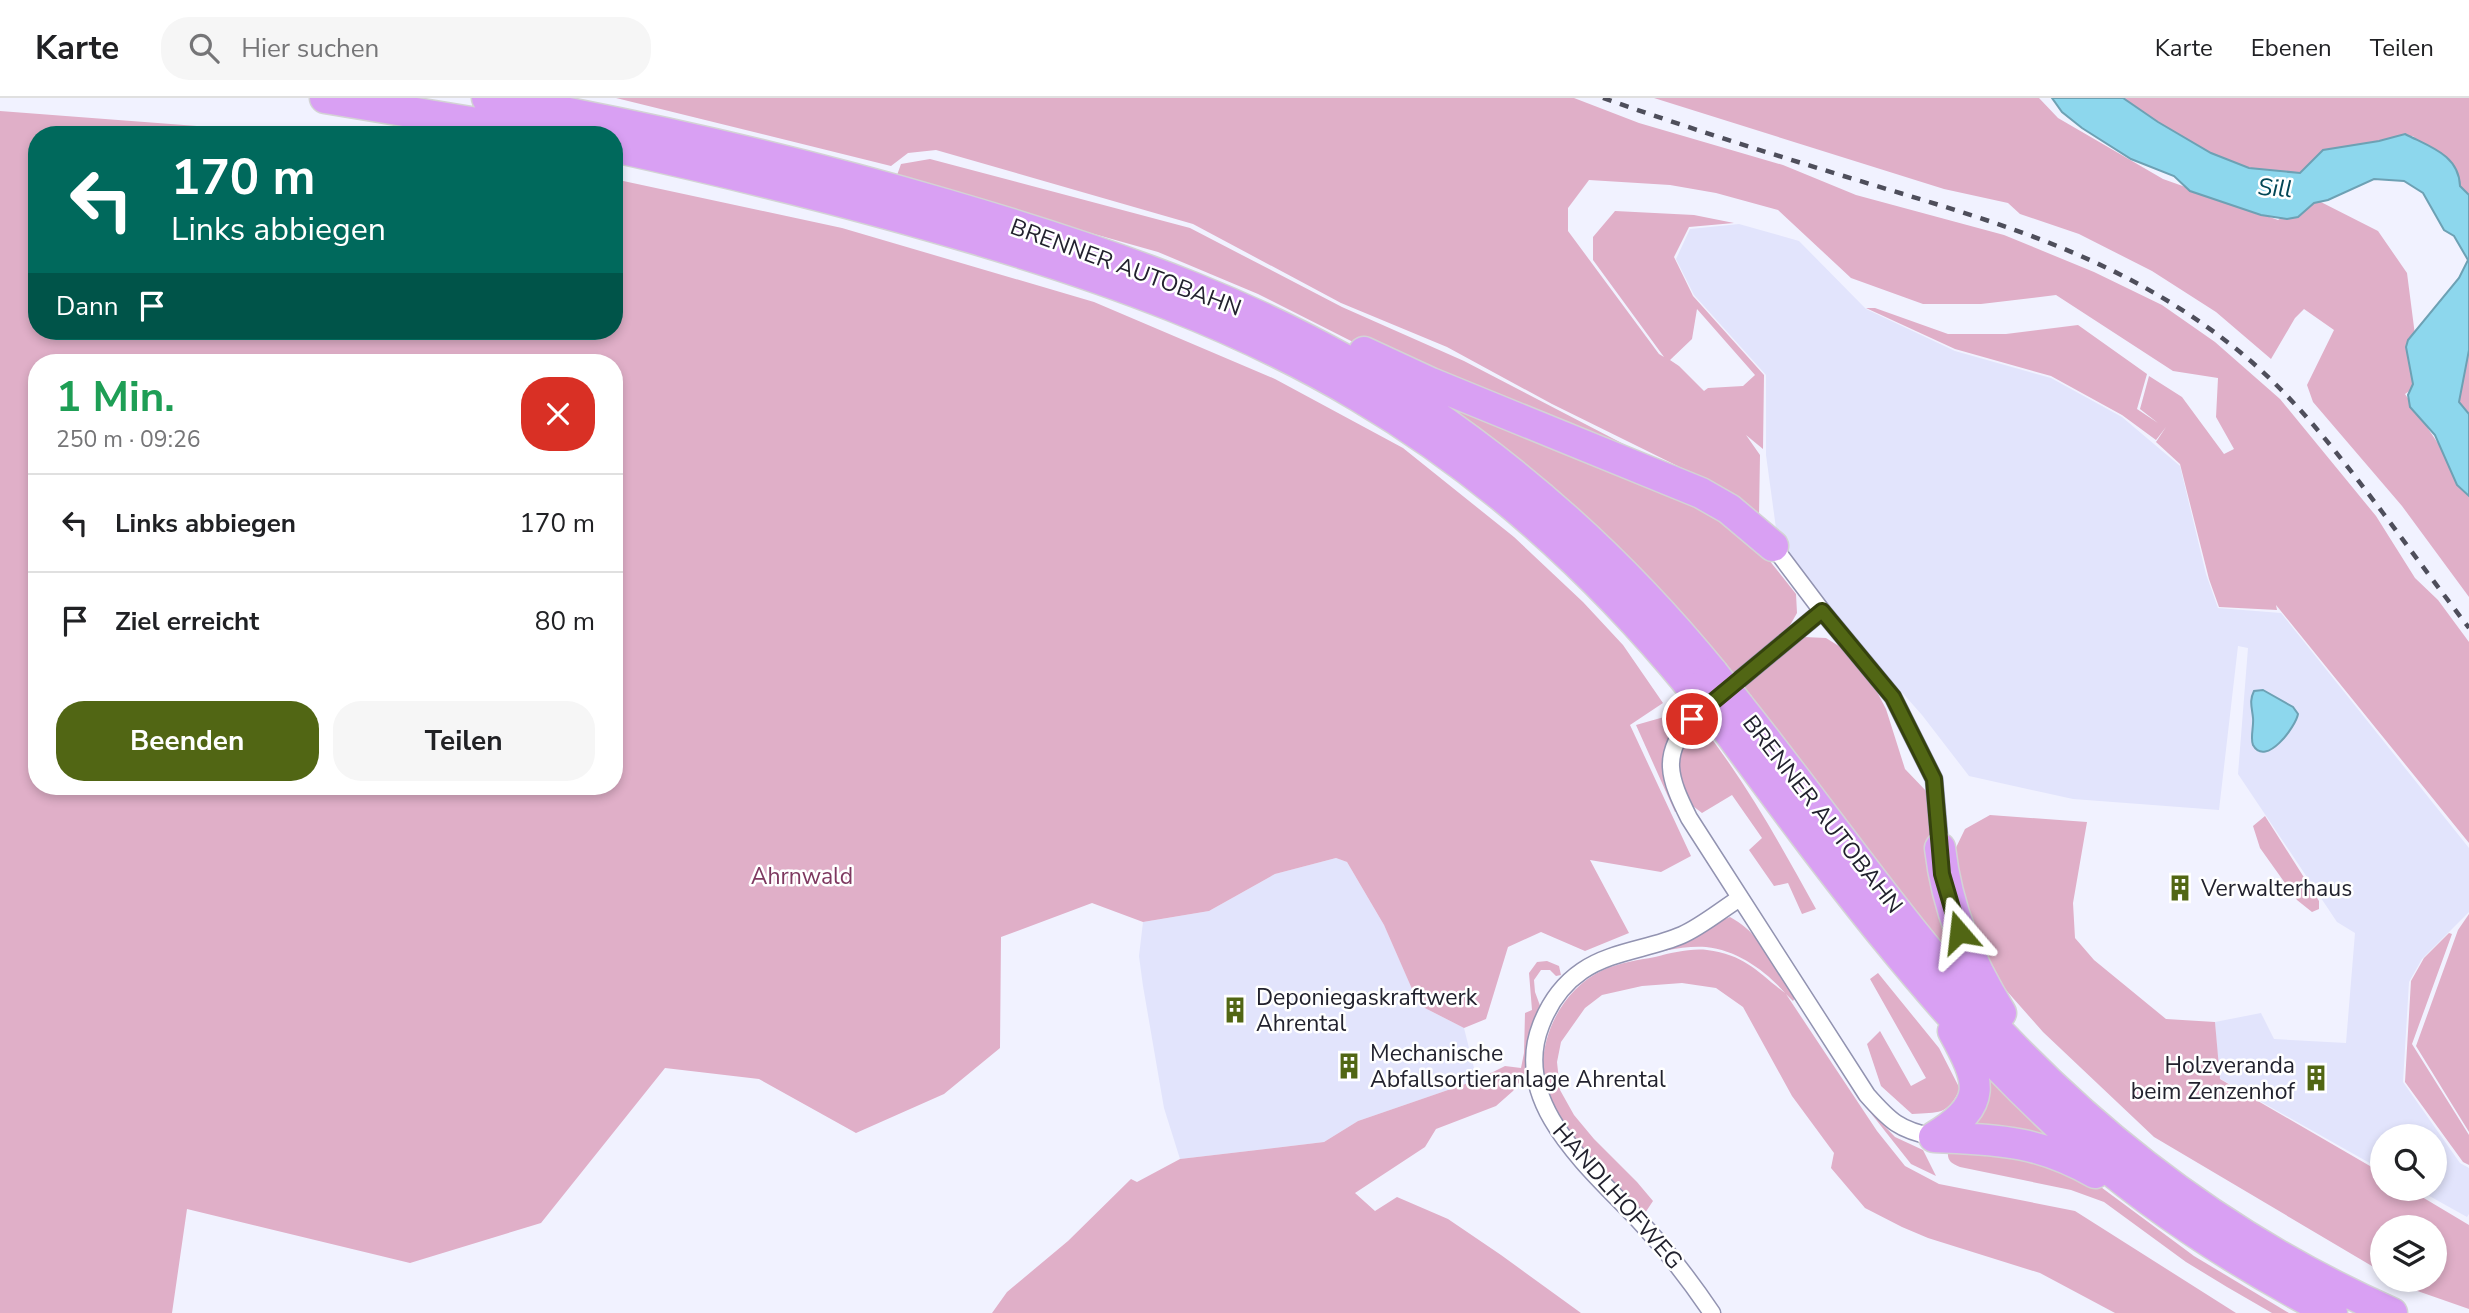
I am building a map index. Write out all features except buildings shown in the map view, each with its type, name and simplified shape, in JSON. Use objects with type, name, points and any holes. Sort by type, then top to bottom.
[{"type":"highway","points":[[325,98],[495,126]]},
{"type":"highway","name":"BRENNER AUTOBAHN","points":[[488,98],[654,129],[810,166],[1070,242],[1169,277],[1248,311],[1309,340],[1421,406],[1511,471],[1599,549],[1662,614],[1702,680],[1730,715],[1976,1006],[2034,1067],[2090,1120],[2175,1188],[2255,1242],[2314,1276],[2392,1313]]},
{"type":"highway","name":"BRENNER AUTOBAHN","points":[[623,149],[806,191],[1019,252],[1177,307],[1287,357],[1393,418],[1500,495],[1565,551],[1702,680]]},
{"type":"highway","points":[[1248,311],[1319,333],[1431,383],[1684,486],[1729,509],[1773,546]]},
{"type":"highway","name":"BRENNER AUTOBAHN","points":[[1730,715],[1865,911],[1935,998],[2012,1082],[2113,1171],[2184,1225],[2260,1274],[2332,1313]]},
{"type":"highway","points":[[1940,848],[1950,903],[1964,944],[1978,976],[2034,1067]]},
{"type":"highway","points":[[1934,1137],[1964,1116],[1972,1103],[1975,1088],[1975,1079],[1964,1052],[1935,998]]},
{"type":"highway","points":[[1934,1137],[2004,1140],[2052,1152],[2077,1163],[2184,1225]]},
{"type":"street","points":[[1773,546],[1893,697],[1934,779],[1940,848]]},
{"type":"street","points":[[1822,611],[1692,719],[1674,744],[1670,769],[1676,793],[1689,818],[1867,1095],[1889,1119],[1910,1132],[1934,1137]]},
{"type":"street","name":"HANDLHOFWEG","points":[[1712,1313],[1670,1255],[1558,1131],[1541,1096],[1535,1075],[1534,1055],[1545,1014],[1562,989],[1576,976],[1601,961],[1683,934],[1740,898]]},
{"type":"shaded area","points":[[1739,224],[1799,241],[1866,309],[1955,351],[2051,378],[2122,417],[2180,466],[2206,574],[2218,608],[2281,613],[2469,848],[2469,912],[2422,959],[2409,982],[2403,1082],[2433,1124],[2370,1124],[2370,1163],[2219,1078],[2215,1022],[2261,1013],[2274,1039],[2346,1043],[2355,933],[2337,922],[2238,774],[2248,648],[2238,646],[2219,810],[2073,799],[1969,776],[1922,715],[1853,637],[1778,543],[1766,455],[1766,375],[1694,295],[1676,259],[1690,229]]},
{"type":"shaded area","points":[[1336,858],[1347,862],[1384,925],[1419,1005],[1464,1028],[1477,1080],[1358,1121],[1324,1142],[1180,1159],[1164,1108],[1143,986],[1139,956],[1143,922],[1209,911],[1275,874]]},
{"type":"shaded area","points":[[2447,1145],[2460,1163],[2469,1168],[2467,1217],[2438,1201],[2447,1201]]},
{"type":"green space","points":[[616,98],[1574,98],[1639,123],[1783,165],[1856,195],[2004,235],[2094,272],[2162,305],[2215,342],[2280,399],[2376,516],[2415,578],[2438,600],[2469,642],[2469,843],[2276,605],[2277,610],[2219,607],[2209,579],[2180,464],[2156,442],[2166,427],[2156,440],[2122,415],[2051,376],[1955,349],[1866,308],[1875,308],[1948,334],[2006,334],[2078,325],[2147,374],[2137,409],[2158,423],[2140,409],[2149,376],[2182,397],[2224,454],[2234,449],[2216,417],[2218,378],[2173,371],[2056,295],[1981,304],[1923,304],[1851,278],[1778,210],[1716,193],[1670,185],[1589,180],[1568,208],[1568,231],[1659,354],[1664,357],[1593,260],[1593,237],[1615,211],[1694,215],[1734,223],[1689,227],[1674,257],[1693,296],[1764,375],[1763,449],[1746,435],[1760,455],[1759,515],[1708,481],[1552,404],[1447,347],[1341,303],[1193,224],[936,150],[908,153],[891,166]],"holes":[[[1697,309],[1755,375],[1743,386],[1708,388],[1704,391],[1670,360],[1692,339]]]},
{"type":"green space","points":[[1654,98],[2039,98],[2058,118],[2163,179],[2278,220],[2311,197],[2378,231],[2407,273],[2415,335],[2415,387],[2405,394],[2439,445],[2469,478],[2469,597],[2402,506],[2313,402],[2307,385],[2334,330],[2304,309],[2295,318],[2271,359],[2216,312],[2152,271],[2079,234],[2020,214],[2008,203],[1944,189]]},
{"type":"green space","points":[[2123,98],[2469,98],[2469,201],[2413,136],[2323,150],[2300,173],[2257,169],[2235,164],[2201,149]]},
{"type":"green space","name":"Ahrnwald","points":[[0,111],[198,126],[28,126],[28,340],[623,340],[623,181],[842,228],[1094,302],[1275,379],[1403,448],[1514,537],[1583,602],[1623,645],[1663,703],[1630,725],[1691,856],[1661,872],[1590,860],[1629,933],[1585,951],[1541,932],[1508,947],[1486,1019],[1464,1028],[1419,1005],[1384,925],[1347,862],[1336,858],[1275,874],[1209,911],[1143,922],[1092,903],[1001,937],[1000,1048],[944,1094],[856,1133],[759,1079],[665,1068],[541,1223],[410,1263],[187,1209],[172,1313],[0,1313]]},
{"type":"green space","points":[[930,159],[1190,228],[1342,307],[1464,361],[1737,503],[1767,549],[1769,560],[1796,594],[1797,613],[1789,627],[1732,677],[1357,344],[1258,294],[1158,252],[896,178],[901,164]]},
{"type":"green space","points":[[2469,350],[2469,414],[2459,403]]},
{"type":"green space","points":[[1804,637],[1826,638],[1842,648],[1875,688],[1886,709],[1905,769],[1928,793],[1931,837],[1952,935],[1936,944],[1763,718],[1742,686]]},
{"type":"green space","points":[[1685,705],[1739,779],[1816,909],[1802,914],[1788,883],[1774,886],[1749,850],[1762,838],[1732,795],[1702,813],[1689,803],[1675,812],[1636,725],[1678,713]]},
{"type":"green space","points":[[1990,815],[2087,822],[2073,903],[2075,938],[2094,960],[2166,1019],[2215,1022],[2220,1079],[2370,1166],[2370,1201],[2429,1201],[2469,1225],[2469,1309],[2420,1292],[2447,1292],[2447,1215],[2370,1215],[2370,1265],[2154,1137],[2043,1032],[1968,947],[1949,862],[1965,829]]},
{"type":"green space","points":[[2265,816],[2319,901],[2319,909],[2312,912],[2297,900],[2260,848],[2253,826]]},
{"type":"green space","points":[[2469,914],[2469,1132],[2416,1046],[2458,930]]},
{"type":"green space","points":[[1730,917],[1751,933],[1768,953],[1795,998],[1793,1001],[1786,994],[1877,1131],[1905,1166],[1939,1184],[2075,1211],[2236,1313],[2115,1313],[2040,1273],[1928,1238],[1865,1208],[1831,1168],[1834,1153],[1792,1096],[1743,1007],[1716,988],[1682,983],[1642,986],[1602,995],[1585,1008],[1561,1042],[1557,1062],[1560,1090],[1574,1115],[1594,1139],[1653,1201],[1643,1216],[1591,1162],[1557,1117],[1544,1082],[1546,1044],[1552,1025],[1572,993],[1603,970],[1629,962],[1688,950],[1720,952],[1741,960],[1785,993],[1750,963],[1718,949],[1688,947],[1635,957]]},
{"type":"green space","points":[[2449,933],[2452,934],[2412,1044],[2469,1135],[2469,1165],[2463,1162],[2447,1140],[2447,1124],[2435,1124],[2405,1082],[2411,981],[2424,958]]},
{"type":"green space","points":[[1547,961],[1559,966],[1561,975],[1556,976],[1550,970],[1541,970],[1534,980],[1542,1011],[1528,1070],[1513,1091],[1496,1106],[1436,1129],[1425,1147],[1355,1193],[1375,1211],[1397,1197],[1448,1219],[1581,1313],[992,1313],[1007,1292],[1068,1241],[1131,1179],[1137,1182],[1180,1159],[1324,1142],[1358,1121],[1477,1080],[1505,1066],[1521,1068],[1525,1013],[1532,1010],[1529,973],[1537,962]]},
{"type":"green space","points":[[1878,973],[1939,1048],[1960,1089],[1951,1104],[1941,1111],[1912,1114],[1881,1086],[1867,1044],[1880,1031],[1911,1086],[1926,1078],[1870,979]]},
{"type":"green space","points":[[1976,1061],[2081,1159],[1952,1132]]},
{"type":"green space","points":[[1866,1107],[1895,1137],[1923,1150],[1936,1176],[1911,1164]]},
{"type":"green space","points":[[1998,1145],[2086,1176],[2194,1256],[2289,1313],[2272,1313],[2227,1287],[2186,1262],[2104,1202],[2071,1190],[1960,1167],[1948,1157],[1948,1151]]},
{"type":"water","name":"Sill","points":[[2052,98],[2123,98],[2211,153],[2249,168],[2300,173],[2323,150],[2405,134],[2449,159],[2458,175],[2460,186],[2469,195],[2469,350],[2459,402],[2469,414],[2469,496],[2457,485],[2435,435],[2410,407],[2408,395],[2413,384],[2406,347],[2408,340],[2459,278],[2468,260],[2454,236],[2444,230],[2423,193],[2404,181],[2374,179],[2328,200],[2314,203],[2298,217],[2287,219],[2261,215],[2190,191],[2174,176],[2131,159],[2082,128],[2062,112]]},
{"type":"water","points":[[2263,690],[2293,707],[2298,714],[2280,743],[2265,752],[2259,751],[2253,745],[2252,739],[2252,698],[2254,691]]},
{"type":"railway","points":[[1603,98],[2015,230],[2106,267],[2149,290],[2235,348],[2296,405],[2349,469],[2469,628]]},
{"type":"place","name":"Verwalterhaus","points":[[2180,888]]},
{"type":"place","name":"Deponiegaskraftwerk Ahrental","points":[[1235,1010]]},
{"type":"place","name":"Mechanische Abfallsortieranlage Ahrental","points":[[1349,1066]]},
{"type":"place","name":"Holzveranda beim Zenzenhof","points":[[2316,1078]]},
{"type":"route","points":[[1692,719],[1822,611],[1893,697],[1934,779],[1942,874],[1959,932]]}]
